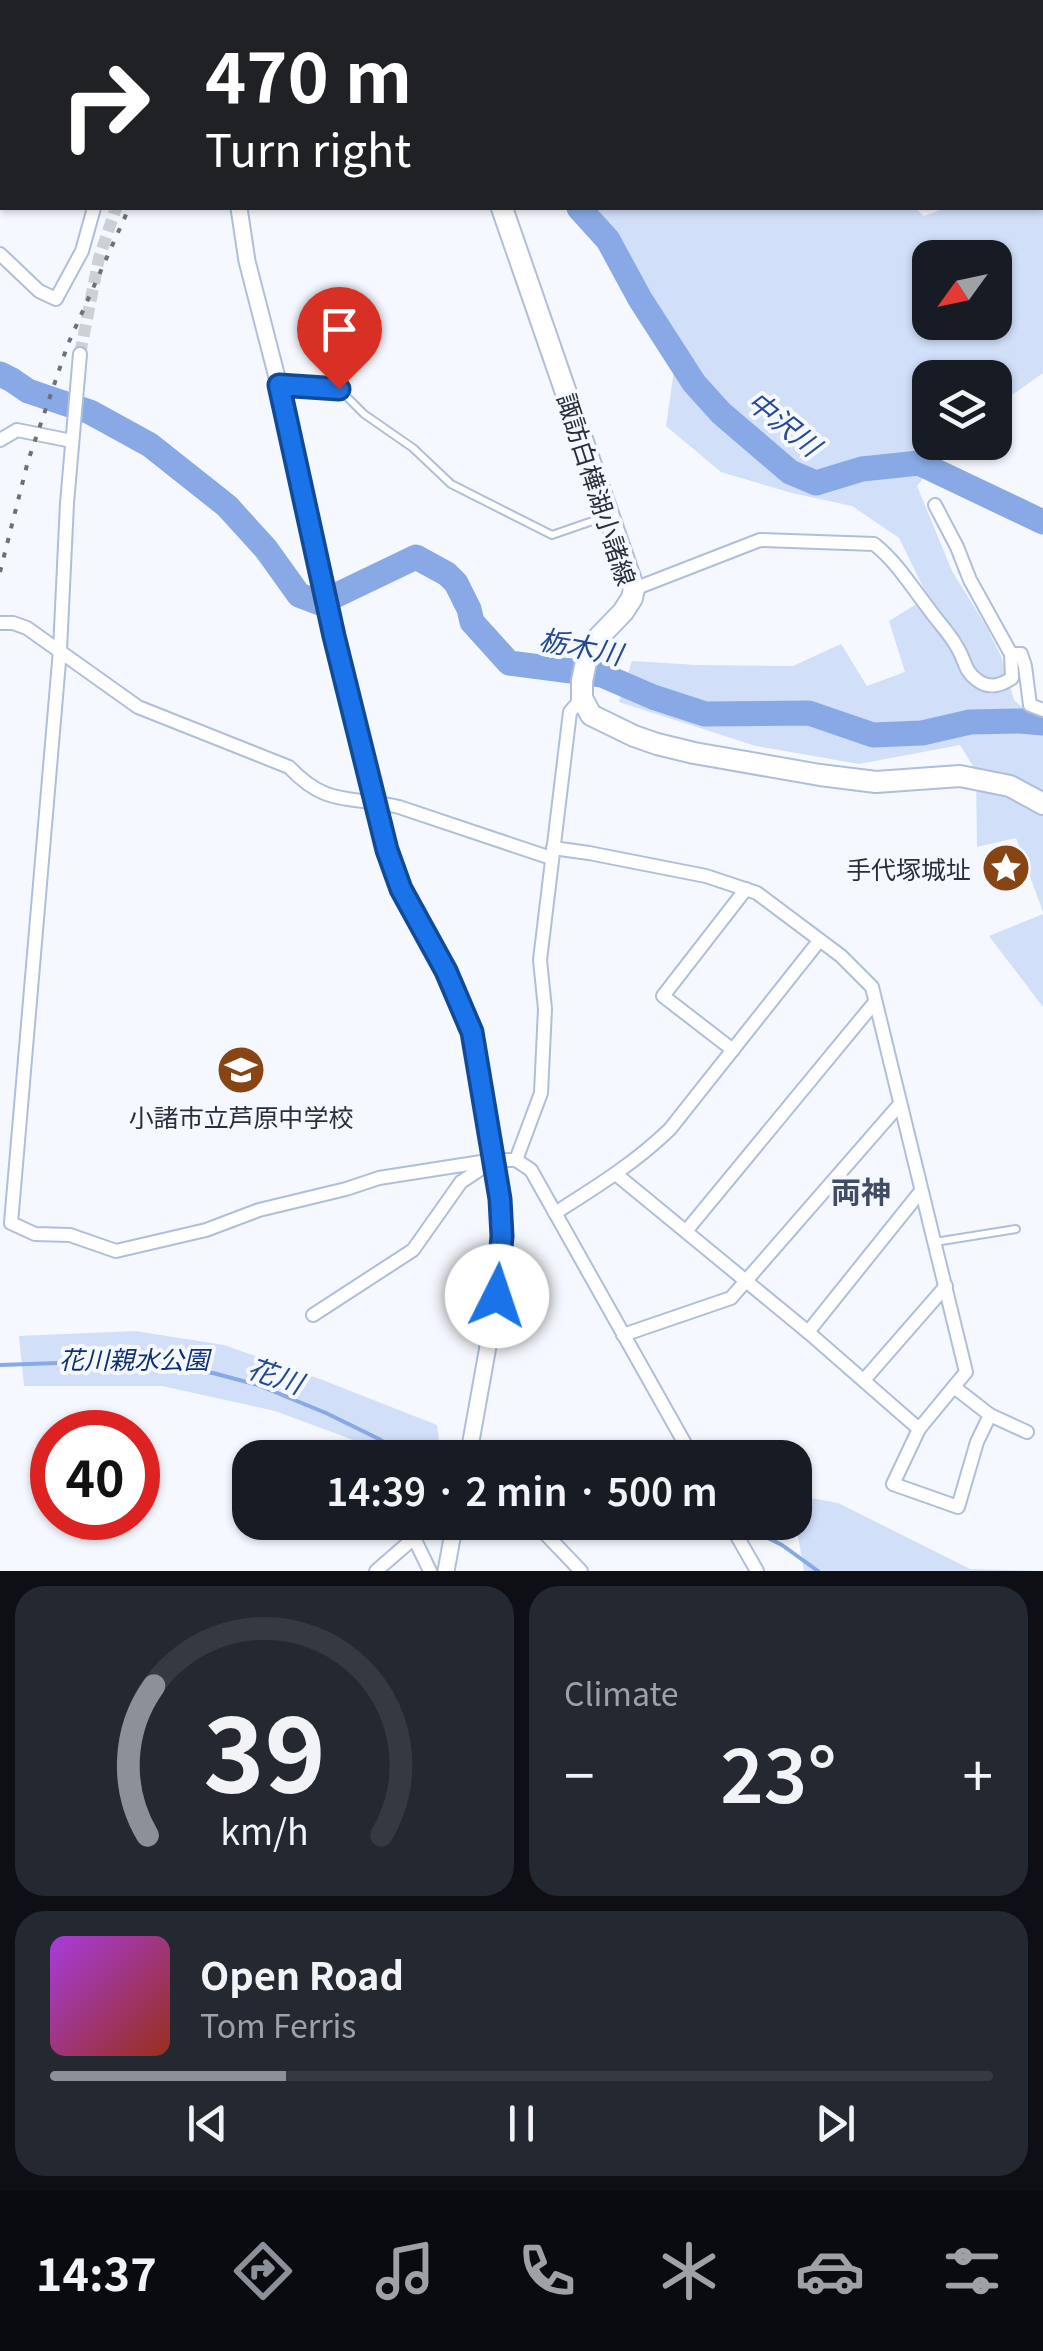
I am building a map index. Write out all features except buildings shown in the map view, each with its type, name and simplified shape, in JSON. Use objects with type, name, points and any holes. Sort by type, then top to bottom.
[{"type":"main road","name":"諏訪白樺湖小諸線","points":[[503,210],[634,589],[623,612],[588,652],[582,698]]},
{"type":"main road","points":[[582,698],[591,715],[656,744],[694,754],[876,782],[960,776],[1010,786],[1043,804]]},
{"type":"street","points":[[0,254],[39,291],[56,300],[82,251],[93,210]]},
{"type":"street","points":[[239,210],[247,261],[374,801],[401,889],[446,971],[472,1032],[500,1199],[502,1236],[497,1296],[472,1440]]},
{"type":"street","points":[[80,354],[60,650],[11,1223],[36,1234],[70,1235],[116,1251],[206,1230],[258,1210],[378,1178],[516,1160],[531,1170],[682,1440]]},
{"type":"street","points":[[0,440],[17,430],[72,441]]},
{"type":"street","points":[[634,589],[760,540],[874,544],[900,569],[959,649],[965,669],[978,682],[1002,684],[1012,678],[1011,654],[934,504]]},
{"type":"street","points":[[0,623],[26,628],[138,708],[289,767],[307,785],[332,798],[399,807],[552,853],[588,852],[692,873],[746,889],[757,893],[841,956],[872,987],[966,1372],[918,1429],[893,1484],[958,1507],[977,1442],[990,1415]]},
{"type":"street","points":[[1011,654],[1021,654],[1030,705],[1043,710]]},
{"type":"street","points":[[516,1160],[541,1093],[545,1009],[540,960],[570,712],[582,698]]},
{"type":"street","points":[[733,1050],[663,996],[746,889]]},
{"type":"street","points":[[555,1212],[617,1174],[670,1129],[820,941]]},
{"type":"street","points":[[687,1230],[874,1002]]},
{"type":"street","points":[[623,1335],[731,1298],[900,1104]]},
{"type":"street","points":[[313,1316],[413,1250],[461,1182],[494,1160]]},
{"type":"street","points":[[617,1174],[918,1429]]},
{"type":"street","points":[[808,1332],[922,1191]]},
{"type":"street","points":[[864,1380],[946,1286]]},
{"type":"street","points":[[954,1387],[990,1415],[1028,1432]]},
{"type":"street","points":[[376,1571],[412,1540]]},
{"type":"street","points":[[415,1540],[430,1571]]},
{"type":"street","points":[[446,1571],[452,1540]]},
{"type":"street","points":[[551,1540],[581,1571]]},
{"type":"street","points":[[739,1540],[756,1571]]},
{"type":"lane","points":[[279,385],[339,389],[451,484],[552,535],[608,516]]},
{"type":"lane","points":[[934,1243],[1016,1229]]},
{"type":"green space","points":[[582,210],[917,210],[924,216],[940,210],[1043,210],[1043,373],[1012,395],[1012,360],[912,360],[912,460],[938,460],[917,486],[952,571],[1001,656],[1014,700],[1043,725],[1043,912],[1016,838],[977,847],[976,771],[960,745],[859,764],[756,746],[619,702],[632,661],[793,666],[841,644],[867,686],[905,672],[889,621],[928,597],[899,538],[852,506],[721,472],[666,426],[678,344],[618,239]]},
{"type":"green space","points":[[1043,914],[1043,1007],[989,936]]},
{"type":"green space","name":"花川親水公園","points":[[135,1331],[224,1345],[437,1425],[439,1440],[354,1440],[275,1411],[162,1386],[24,1386],[19,1336]]},
{"type":"green space","points":[[812,1498],[838,1503],[970,1569],[1043,1571],[804,1571],[799,1540],[812,1540]]},
{"type":"waterway","name":"中沢川","points":[[581,210],[608,240],[694,383],[721,413],[790,472],[816,483],[862,469],[919,463],[1043,522]]},
{"type":"waterway","name":"栃木川","points":[[0,374],[28,391],[90,412],[150,445],[227,506],[266,549],[299,595],[320,603],[416,557],[456,583],[472,622],[509,663],[602,675],[705,714],[809,713],[873,735],[922,733],[970,722],[1043,723]]},
{"type":"waterway","name":"花川","points":[[0,1365],[87,1362],[213,1373],[258,1385],[381,1440]]},
{"type":"waterway","name":"花川","points":[[772,1540],[818,1571]]},
{"type":"tunnel","points":[[80,354],[99,258],[115,210]]},
{"type":"railway","points":[[0,572],[28,461],[68,344],[128,210]]},
{"type":"place","name":"手代塚城址","points":[[1006,868]]},
{"type":"place","name":"小諸市立芦原中学校","points":[[241,1070]]},
{"type":"district","name":"両神","points":[[861,1190]]},
{"type":"route","points":[[339,389],[279,385],[334,636],[387,850],[401,889],[446,971],[472,1032],[500,1199],[502,1236],[497,1296]]}]
